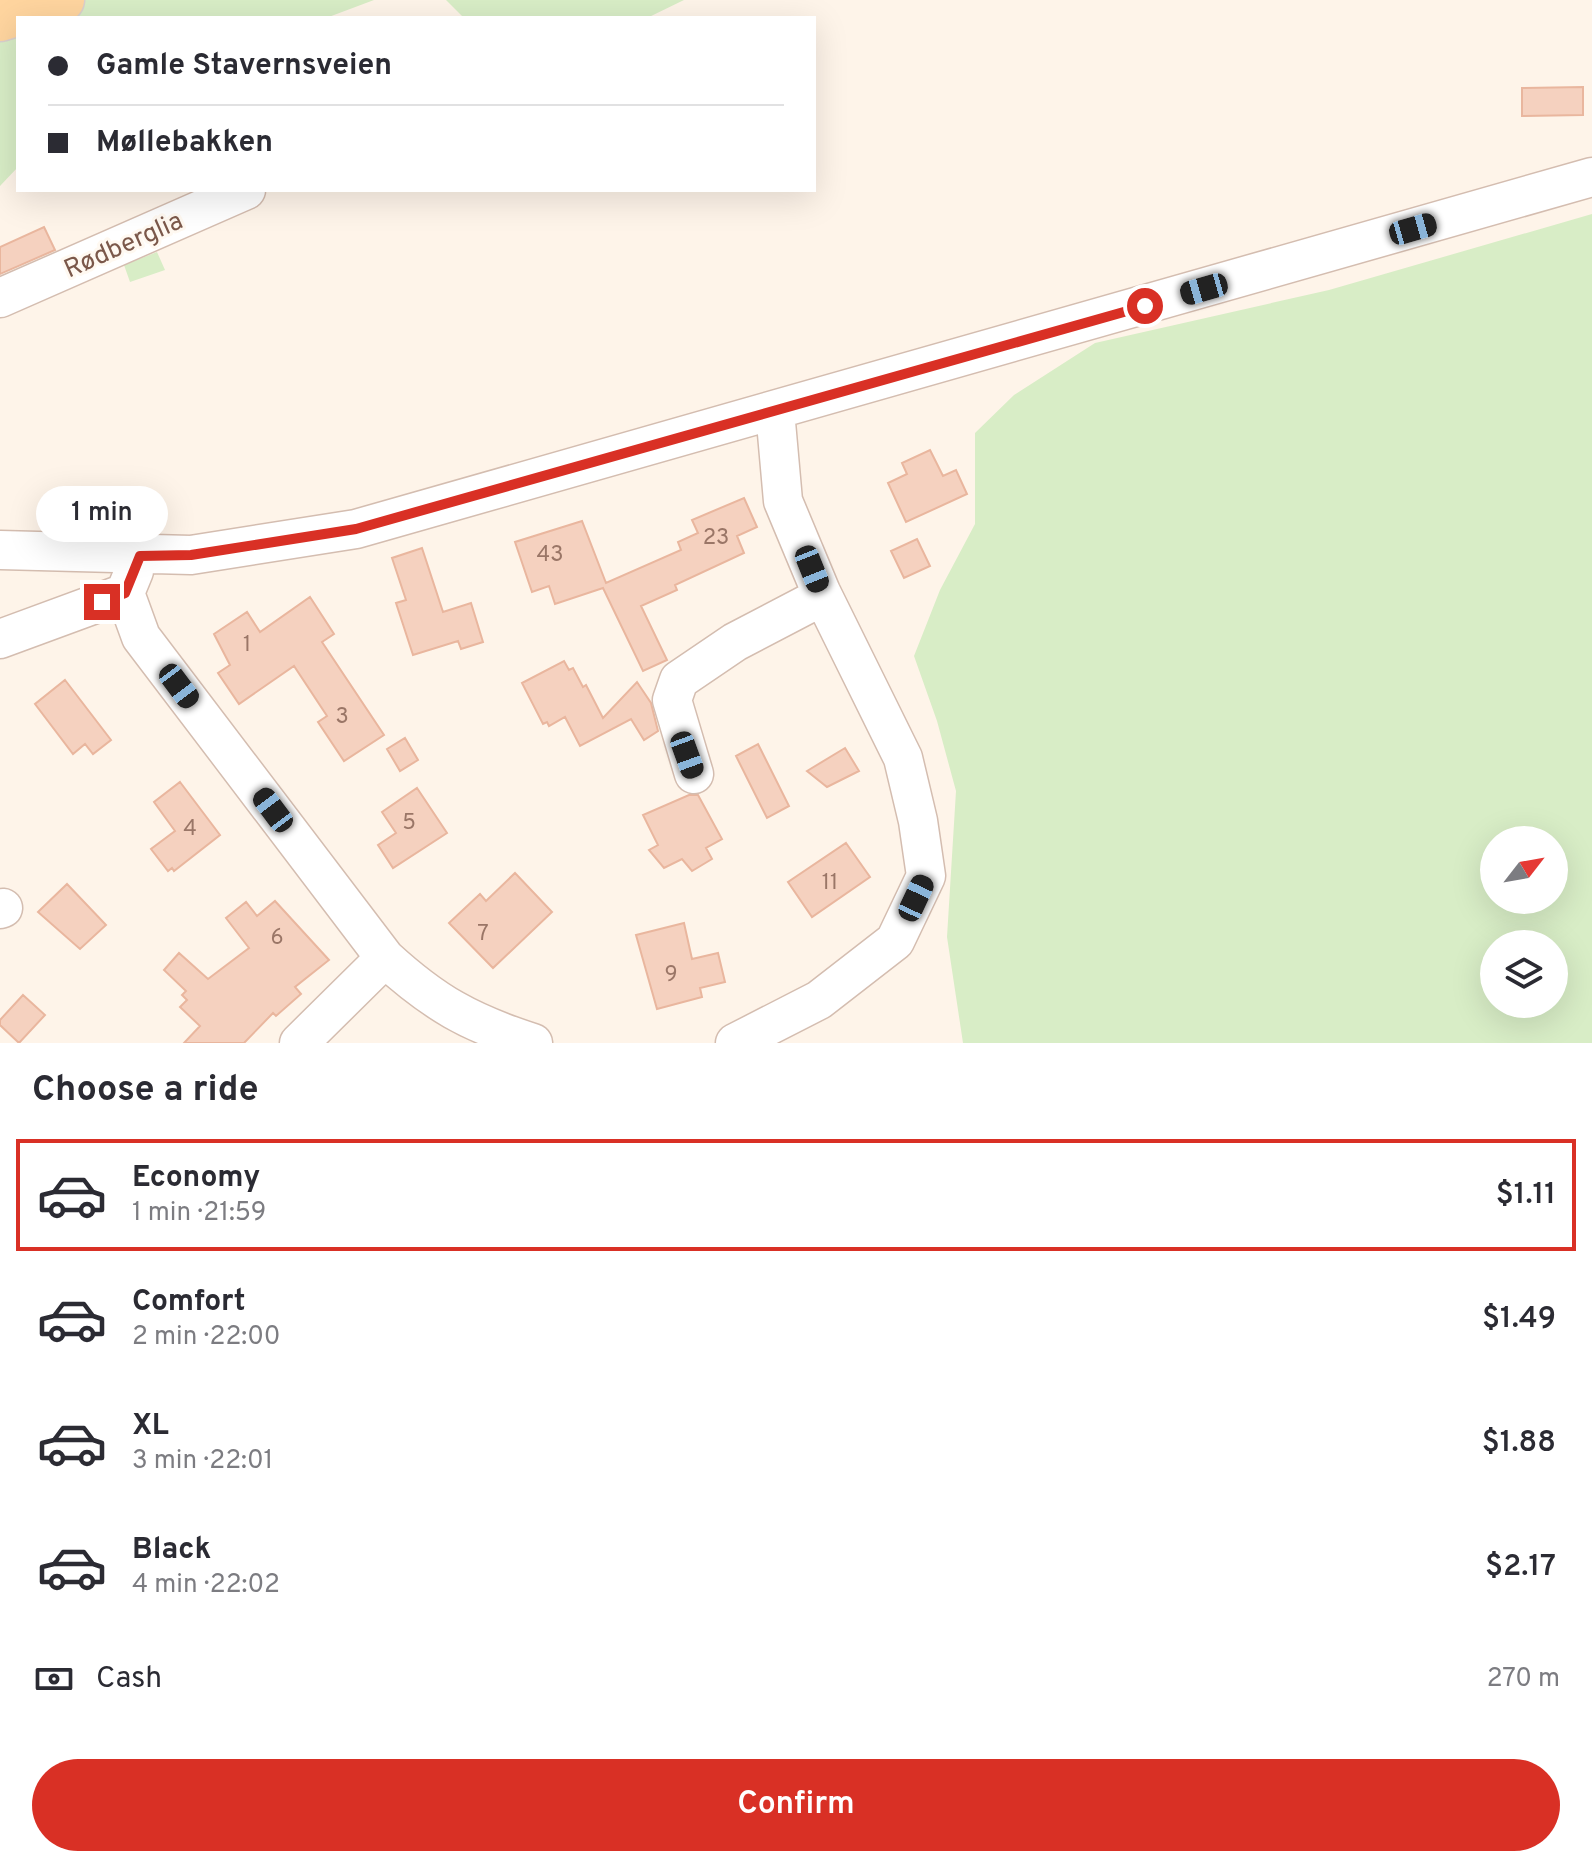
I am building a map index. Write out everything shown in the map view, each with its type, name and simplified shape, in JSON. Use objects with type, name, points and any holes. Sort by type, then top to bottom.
[{"type":"main road","points":[[0,19],[62,0]]},
{"type":"street","points":[[0,550],[191,555],[356,529],[1592,177]]},
{"type":"street","name":"Rødberglia","points":[[0,298],[241,192]]},
{"type":"street","points":[[735,1043],[819,1000],[895,941],[926,876],[918,821],[903,758],[823,596],[783,501],[775,411]]},
{"type":"street","points":[[140,556],[125,593],[141,637],[385,958],[423,993],[482,1026],[533,1043]]},
{"type":"street","points":[[0,639],[125,593]]},
{"type":"street","points":[[694,774],[672,700],[679,680],[735,642],[823,596]]},
{"type":"street","points":[[299,1043],[385,958]]},
{"type":"green space","points":[[0,0],[374,0],[331,16],[16,16],[16,169],[0,186]]},
{"type":"green space","points":[[446,0],[684,0],[651,16],[462,16]]},
{"type":"green space","points":[[1592,214],[1592,1043],[963,1043],[947,937],[956,791],[937,721],[914,656],[940,590],[975,524],[975,433],[1014,395],[1095,343],[1329,290]]},
{"type":"green space","points":[[157,252],[165,270],[130,282],[124,265]]},
{"type":"building","points":[[1583,87],[1583,115],[1522,116],[1522,88]]},
{"type":"building","points":[[44,227],[55,250],[0,274],[0,247]]},
{"type":"building","points":[[930,450],[943,476],[956,470],[967,494],[906,522],[888,483],[907,474],[902,463]]},
{"type":"building","points":[[744,498],[757,527],[737,536],[744,553],[675,585],[677,590],[641,606],[667,660],[643,671],[603,588],[555,604],[549,586],[532,592],[515,542],[582,521],[606,583],[681,550],[678,542],[698,533],[692,520]]},
{"type":"building","points":[[917,539],[930,566],[904,578],[891,551]]},
{"type":"building","points":[[422,548],[443,612],[471,603],[483,642],[461,649],[458,641],[413,655],[396,603],[406,600],[392,558]]},
{"type":"building","points":[[310,597],[334,634],[322,642],[384,735],[344,761],[318,722],[327,716],[294,666],[239,704],[218,673],[230,665],[214,634],[247,612],[260,632]]},
{"type":"building","points":[[564,661],[569,670],[573,668],[583,687],[586,685],[603,718],[637,682],[651,703],[658,731],[644,740],[631,719],[580,746],[565,717],[549,726],[547,722],[543,724],[522,683]]},
{"type":"building","points":[[65,680],[111,740],[93,754],[85,744],[73,754],[35,704]]},
{"type":"building","points":[[405,738],[418,760],[400,771],[387,749]]},
{"type":"building","points":[[758,744],[789,806],[767,818],[736,756]]},
{"type":"building","points":[[845,748],[859,771],[827,787],[807,771]]},
{"type":"building","points":[[180,782],[220,835],[174,871],[172,868],[168,871],[151,849],[175,831],[154,802]]},
{"type":"building","points":[[417,788],[447,833],[393,868],[378,845],[396,833],[382,812]]},
{"type":"building","points":[[689,795],[698,795],[722,839],[706,848],[712,859],[692,871],[682,859],[664,868],[649,850],[658,845],[643,815]]},
{"type":"building","points":[[846,843],[870,877],[812,917],[788,882]]},
{"type":"building","points":[[515,873],[552,912],[493,968],[449,923],[480,894],[486,901]]},
{"type":"building","points":[[67,884],[106,925],[80,949],[38,912]]},
{"type":"building","points":[[275,901],[329,960],[295,987],[301,994],[276,1016],[273,1013],[244,1043],[184,1043],[200,1026],[180,1007],[187,1000],[182,995],[186,991],[164,970],[179,953],[208,979],[249,948],[226,918],[246,902],[257,916]]},
{"type":"building","points":[[684,923],[692,959],[718,953],[725,982],[700,988],[702,997],[657,1009],[636,935]]},
{"type":"building","points":[[23,995],[45,1015],[19,1043],[0,1025],[0,1020]]},
{"type":"route","points":[[102,602],[125,593],[140,556],[191,555],[356,529],[1145,306]]}]
